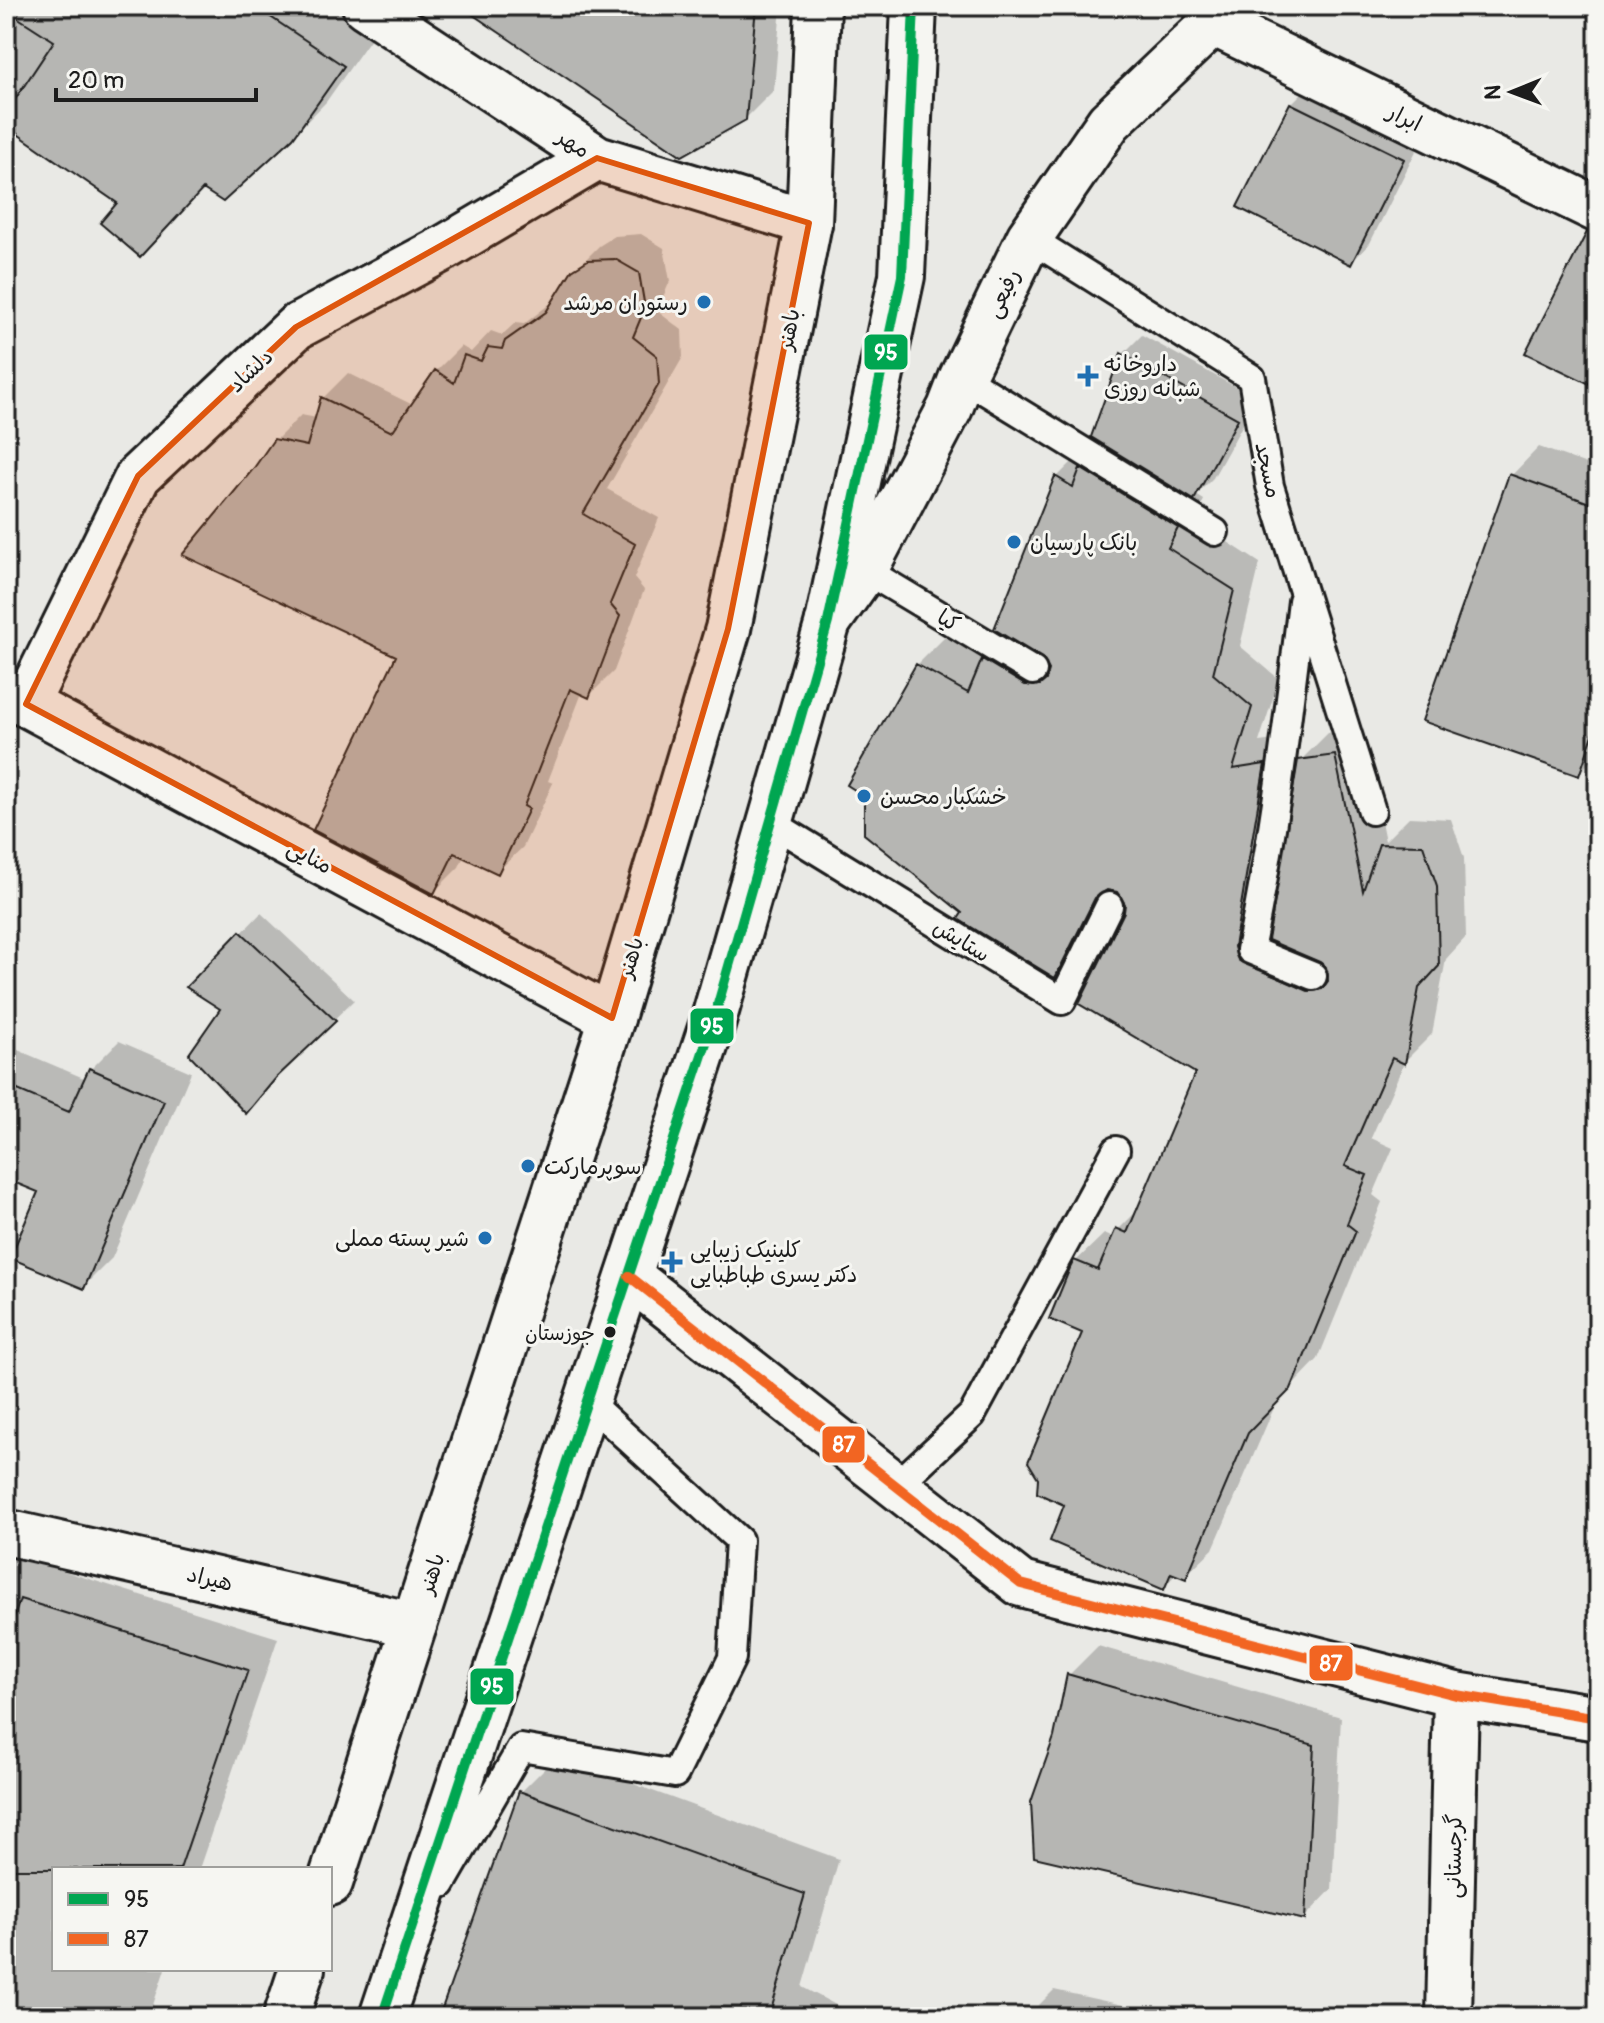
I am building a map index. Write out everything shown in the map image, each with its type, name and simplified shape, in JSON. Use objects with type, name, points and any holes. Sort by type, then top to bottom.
[{"type":"street","name":"مهر","points":[[365,6],[597,158],[809,223]]},
{"type":"street","name":"باهنر","points":[[332,1877],[612,1018],[728,629],[809,223],[818,6]]},
{"type":"street","points":[[382,2017],[712,1025],[828,622],[902,276],[914,6]]},
{"type":"street","name":"رفیعی","points":[[828,622],[865,570],[950,408],[1029,238],[1109,122],[1224,15]]},
{"type":"street","name":"ابرار","points":[[1224,15],[1598,210]]},
{"type":"street","name":"دلشاد","points":[[16,700],[138,476],[296,327],[446,247],[597,158]]},
{"type":"street","name":"منایی","points":[[16,700],[612,1018]]},
{"type":"street","points":[[629,1276],[1021,1584],[1456,1695],[1598,1718]]},
{"type":"street","name":"هیراد","points":[[6,1532],[414,1625]]},
{"type":"street","name":"گرجستانی","points":[[1449,2017],[1456,1695]]},
{"type":"street","points":[[286,2017],[301,1971]]},
{"type":"lane","name":"مسجد","points":[[1029,238],[1252,378],[1270,486],[1372,811]]},
{"type":"lane","points":[[962,377],[1215,532]]},
{"type":"lane","name":"کیا","points":[[865,570],[1033,671]]},
{"type":"lane","points":[[1303,593],[1285,739],[1250,950],[1313,976]]},
{"type":"lane","name":"ستایش","points":[[772,823],[1062,1001],[1109,906]]},
{"type":"lane","points":[[896,1486],[972,1415],[1116,1150]]},
{"type":"lane","points":[[406,1945],[521,1748],[675,1774],[732,1658],[739,1540],[587,1401]]},
{"type":"highlighted area","points":[[597,158],[809,223],[728,629],[612,1018],[26,704],[138,476],[296,327]]},
{"type":"building","points":[[6,6],[254,6],[344,66],[293,138],[223,202],[203,189],[140,257],[100,223],[117,203],[6,126],[6,113],[54,41],[6,10]]},
{"type":"building","points":[[460,6],[756,6],[746,120],[682,156]]},
{"type":"building","points":[[1290,103],[1404,159],[1351,265],[1237,207]]},
{"type":"building","points":[[1587,232],[1598,235],[1598,388],[1525,353]]},
{"type":"building","points":[[615,259],[639,273],[645,308],[633,337],[657,356],[659,384],[583,514],[635,544],[610,604],[620,616],[589,698],[570,689],[524,806],[529,809],[498,874],[454,853],[434,894],[313,830],[396,656],[182,555],[274,439],[307,446],[321,397],[392,432],[435,370],[454,383],[464,355],[481,361],[488,347],[502,349],[505,341],[546,312],[572,270],[588,260]]},
{"type":"building","points":[[1121,353],[1238,419],[1194,500],[1091,437]]},
{"type":"building","points":[[1080,468],[1178,528],[1168,548],[1234,590],[1213,674],[1252,707],[1233,769],[1265,764],[1234,947],[1238,960],[1308,991],[1322,989],[1328,981],[1326,967],[1320,962],[1268,940],[1298,760],[1335,755],[1363,891],[1379,844],[1423,845],[1437,886],[1439,966],[1419,988],[1405,1064],[1392,1058],[1345,1166],[1367,1175],[1347,1224],[1356,1231],[1291,1389],[1248,1433],[1186,1579],[1171,1573],[1164,1590],[1050,1541],[1064,1505],[1037,1493],[1038,1478],[1028,1462],[1082,1333],[1049,1319],[1070,1268],[1074,1260],[1098,1270],[1116,1228],[1127,1233],[1195,1073],[1079,1004],[1124,912],[1125,904],[1117,892],[1107,890],[1095,898],[1055,978],[958,919],[962,913],[864,834],[864,796],[847,785],[916,664],[968,693],[982,659],[1025,685],[1040,685],[1046,680],[1049,670],[1042,658],[994,629],[1055,476],[1073,487]]},
{"type":"building","points":[[1509,474],[1598,506],[1598,720],[1579,776],[1422,721]]},
{"type":"building","points":[[240,931],[336,1021],[276,1078],[246,1114],[189,1054],[220,1009],[186,987]]},
{"type":"building","points":[[89,1068],[164,1101],[84,1289],[10,1258],[38,1192],[6,1179],[6,1085],[69,1112]]},
{"type":"building","points":[[20,1599],[248,1670],[181,1867],[6,1869],[6,1642]]},
{"type":"building","points":[[1067,1674],[1314,1745],[1305,1920],[1034,1857],[1031,1802],[1054,1737]]},
{"type":"building","points":[[519,1791],[805,1894],[769,2017],[439,2017]]},
{"type":"transit line","name":"95","points":[[382,2017],[712,1025],[828,622],[902,276],[914,6]]},
{"type":"transit line","name":"87","points":[[629,1276],[1021,1584],[1456,1695],[1598,1718]]},
{"type":"place","name":"رستوران مرشد","points":[[704,302]]},
{"type":"place","name":"داروخانه شبانه روزی","points":[[1088,376]]},
{"type":"place","name":"بانک پارسیان","points":[[1014,542]]},
{"type":"place","name":"خشکبار محسن","points":[[864,796]]},
{"type":"place","name":"سوپرمارکت","points":[[528,1166]]},
{"type":"place","name":"شیر پسته مملی","points":[[485,1238]]},
{"type":"place","name":"کلینیک زیبایی دکتر یسری طباطبایی","points":[[672,1262]]},
{"type":"place","name":"جوزستان","points":[[610,1332]]}]
